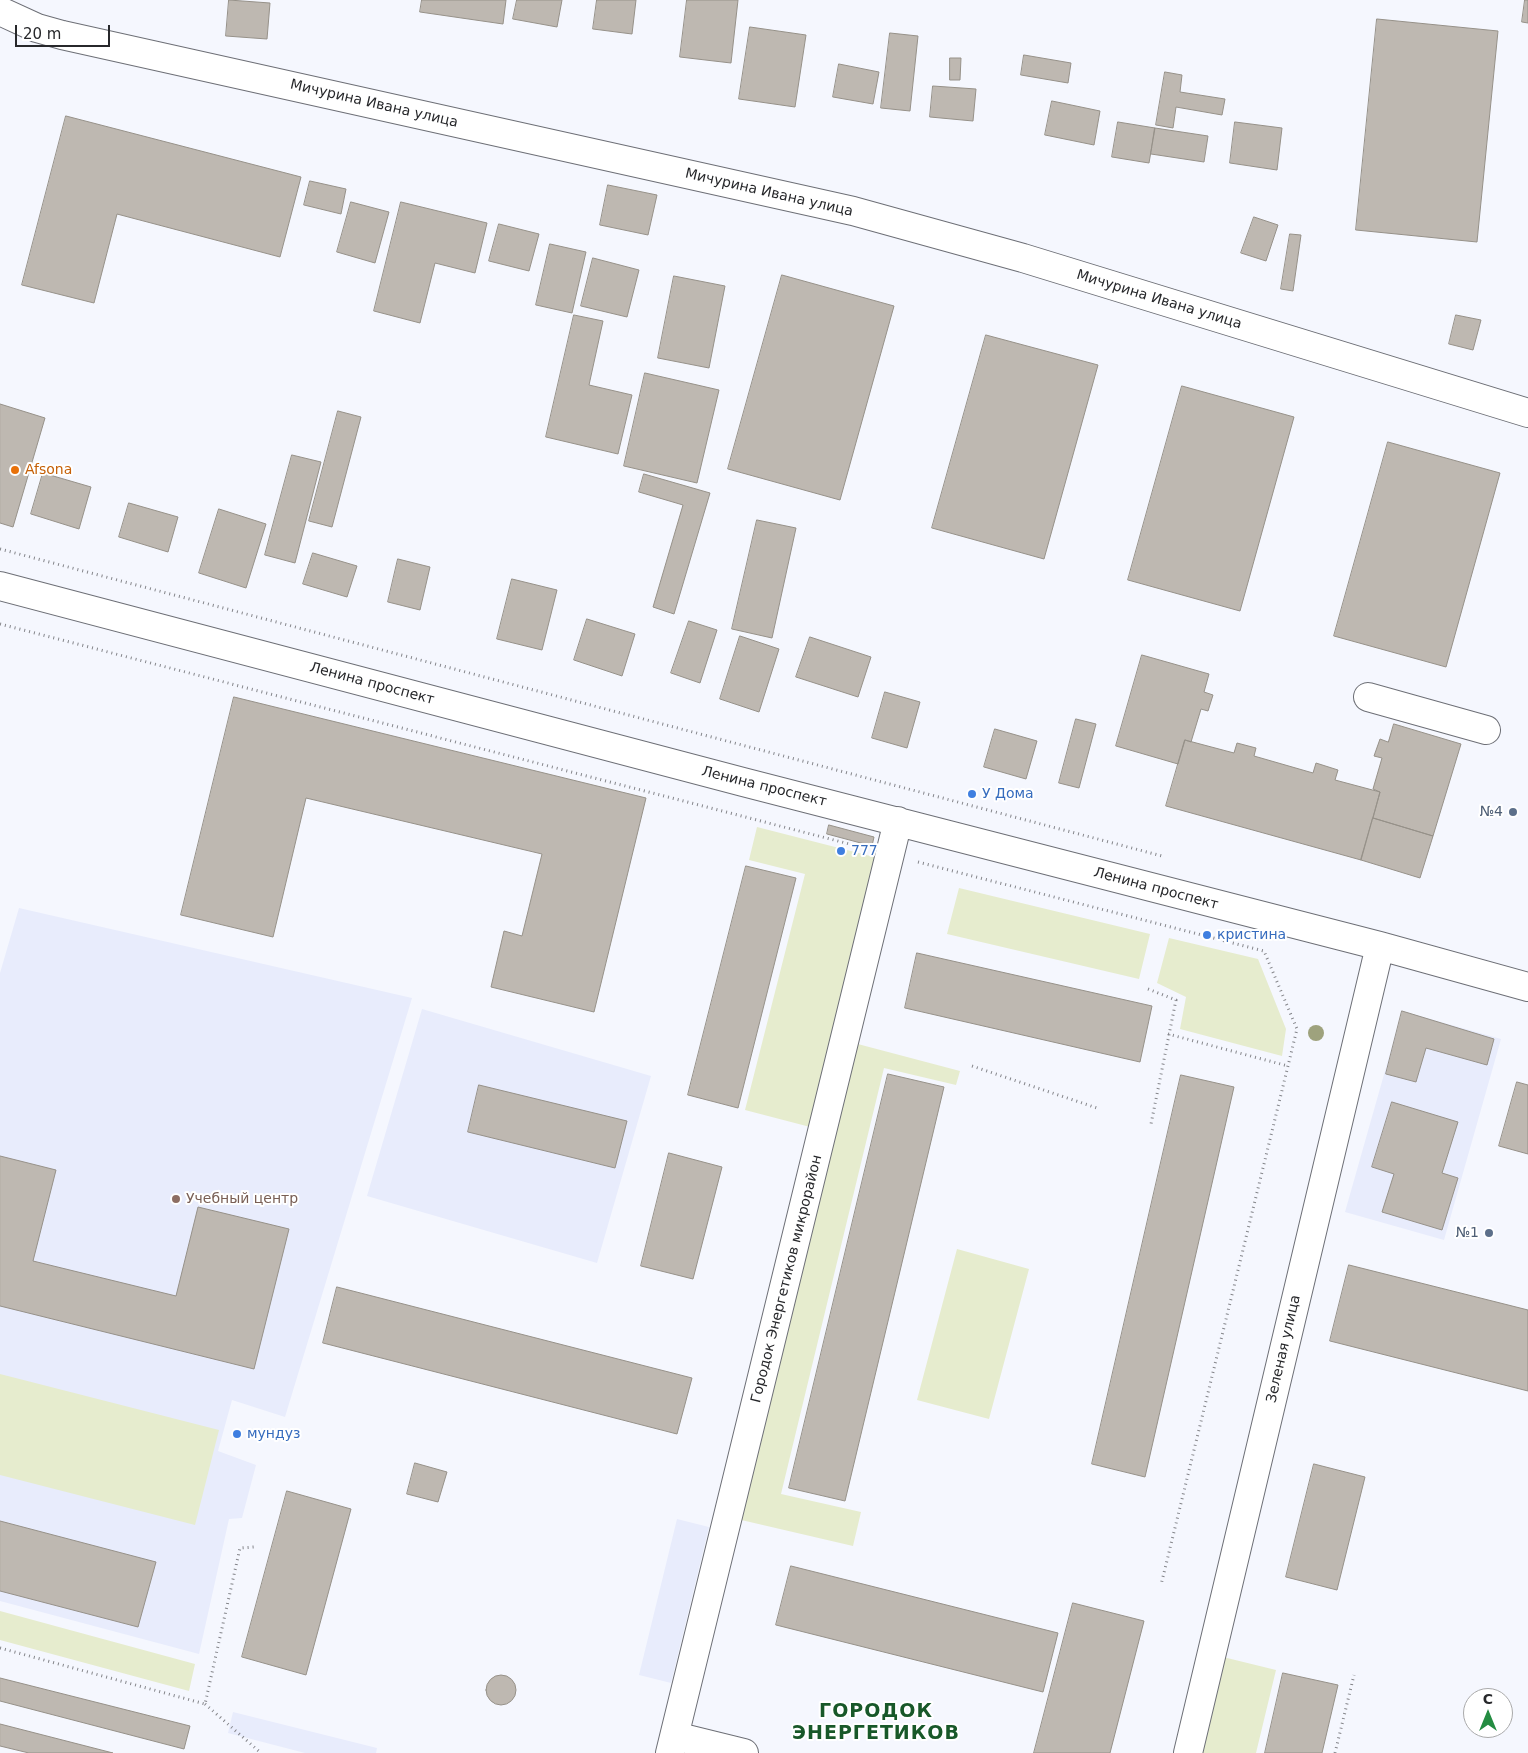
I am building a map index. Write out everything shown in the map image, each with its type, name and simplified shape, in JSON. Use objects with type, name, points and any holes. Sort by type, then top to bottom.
[{"type":"street","name":"Мичурина Ивана улица","points":[[0,12],[37,28],[62,35],[854,211],[1032,260],[1528,413]]},
{"type":"street","name":"Ленина проспект","points":[[0,586],[1380,946],[1528,987]]},
{"type":"street","points":[[1368,697],[1486,730]]},
{"type":"street","name":"Городок Энергетиков микрорайон","points":[[673,1745],[898,821]]},
{"type":"street","name":"Зеленая улица","points":[[1188,1753],[1380,946]]},
{"type":"street","points":[[673,1745],[744,1753]]},
{"type":"path","points":[[0,550],[1166,857]]},
{"type":"path","points":[[1148,989],[1176,1000],[1151,1124]]},
{"type":"path","points":[[1168,1034],[1288,1066]]},
{"type":"path","points":[[972,1066],[1100,1108]]},
{"type":"path","points":[[205,1704],[240,1548],[254,1547]]},
{"type":"path","points":[[0,1648],[205,1704],[261,1753]]},
{"type":"path","points":[[1335,1753],[1354,1675]]},
{"type":"shaded area","name":"Учебный центр","points":[[19,908],[412,998],[285,1417],[232,1400],[218,1451],[256,1465],[242,1518],[229,1519],[199,1654],[0,1601],[0,973]]},
{"type":"shaded area","points":[[422,1009],[651,1076],[597,1263],[367,1196]]},
{"type":"shaded area","points":[[1402,1011],[1501,1039],[1444,1240],[1345,1212]]},
{"type":"shaded area","points":[[677,1519],[709,1527],[671,1683],[639,1675]]},
{"type":"shaded area","points":[[233,1712],[377,1748],[376,1753],[305,1753],[228,1733]]},
{"type":"green space","points":[[757,827],[882,859],[814,1128],[745,1110],[805,874],[749,860]]},
{"type":"green space","points":[[959,888],[1150,934],[1139,979],[947,934]]},
{"type":"green space","points":[[1169,938],[1258,959],[1286,1029],[1282,1056],[1180,1029],[1186,997],[1157,983]]},
{"type":"green space","points":[[854,1043],[960,1071],[956,1085],[884,1068],[781,1494],[861,1512],[853,1546],[737,1519]]},
{"type":"green space","points":[[957,1249],[1029,1269],[989,1419],[917,1400]]},
{"type":"green space","points":[[0,1374],[219,1430],[195,1525],[0,1475]]},
{"type":"green space","points":[[0,1611],[195,1664],[189,1691],[0,1640]]},
{"type":"green space","points":[[1223,1657],[1276,1670],[1256,1753],[1201,1753]]},
{"type":"building","points":[[229,0],[270,3],[267,39],[226,36]]},
{"type":"building","points":[[422,0],[506,0],[503,24],[420,12]]},
{"type":"building","points":[[517,0],[562,0],[557,27],[513,19]]},
{"type":"building","points":[[597,0],[636,0],[632,34],[593,29]]},
{"type":"building","points":[[687,0],[738,0],[731,63],[680,57]]},
{"type":"building","points":[[1525,0],[1528,0],[1528,23],[1522,22]]},
{"type":"building","points":[[1377,19],[1498,31],[1477,242],[1356,230]]},
{"type":"building","points":[[750,27],[806,35],[795,107],[739,99]]},
{"type":"building","points":[[890,33],[918,36],[910,111],[881,108]]},
{"type":"building","points":[[1024,55],[1071,63],[1068,83],[1021,75]]},
{"type":"building","points":[[950,58],[961,58],[960,80],[950,80]]},
{"type":"building","points":[[839,64],[879,72],[873,104],[833,97]]},
{"type":"building","points":[[1165,72],[1182,75],[1180,92],[1225,99],[1222,115],[1176,107],[1173,128],[1156,125]]},
{"type":"building","points":[[933,86],[976,89],[973,121],[930,117]]},
{"type":"building","points":[[1052,101],[1100,111],[1094,145],[1045,135]]},
{"type":"building","points":[[66,116],[301,177],[280,257],[117,214],[94,303],[22,285]]},
{"type":"building","points":[[1118,122],[1155,128],[1149,163],[1112,157]]},
{"type":"building","points":[[1235,122],[1282,128],[1277,170],[1230,163]]},
{"type":"building","points":[[1155,128],[1208,136],[1204,162],[1151,154]]},
{"type":"building","points":[[310,181],[346,189],[341,214],[304,205]]},
{"type":"building","points":[[608,185],[657,195],[648,235],[600,225]]},
{"type":"building","points":[[351,202],[389,212],[375,263],[337,252]]},
{"type":"building","points":[[401,202],[487,223],[475,273],[435,263],[420,323],[374,311]]},
{"type":"building","points":[[1254,217],[1278,225],[1266,261],[1241,253]]},
{"type":"building","points":[[499,224],[539,234],[529,271],[489,261]]},
{"type":"building","points":[[1290,234],[1301,235],[1293,291],[1281,289]]},
{"type":"building","points":[[550,244],[586,252],[572,313],[536,305]]},
{"type":"building","points":[[593,258],[639,270],[627,317],[581,306]]},
{"type":"building","points":[[782,275],[894,306],[840,500],[728,469]]},
{"type":"building","points":[[674,276],[725,286],[709,368],[658,358]]},
{"type":"building","points":[[574,315],[603,321],[589,385],[632,395],[618,454],[546,437]]},
{"type":"building","points":[[1456,315],[1481,320],[1473,350],[1449,344]]},
{"type":"building","points":[[986,335],[1098,365],[1044,559],[932,528]]},
{"type":"building","points":[[645,373],[719,390],[697,483],[624,466]]},
{"type":"building","points":[[1182,386],[1294,417],[1240,611],[1128,580]]},
{"type":"building","name":"Afsona","points":[[0,404],[45,418],[13,527],[0,523]]},
{"type":"building","points":[[338,411],[361,417],[332,527],[309,521]]},
{"type":"building","points":[[1388,442],[1500,473],[1446,667],[1334,636]]},
{"type":"building","points":[[292,455],[321,462],[295,563],[265,555]]},
{"type":"building","points":[[43,473],[91,487],[79,529],[31,514]]},
{"type":"building","points":[[644,474],[710,493],[674,614],[653,607],[683,505],[639,492]]},
{"type":"building","points":[[129,503],[178,517],[168,552],[119,537]]},
{"type":"building","points":[[219,509],[266,524],[246,588],[199,573]]},
{"type":"building","points":[[757,520],[796,528],[772,638],[732,629]]},
{"type":"building","points":[[313,553],[357,566],[347,597],[303,584]]},
{"type":"building","points":[[398,559],[430,567],[420,610],[388,602]]},
{"type":"building","points":[[512,579],[557,590],[542,650],[497,639]]},
{"type":"building","points":[[587,619],[635,634],[622,676],[574,660]]},
{"type":"building","points":[[689,621],[717,630],[700,683],[671,673]]},
{"type":"building","points":[[740,636],[779,649],[759,712],[720,699]]},
{"type":"building","points":[[810,637],[871,657],[858,697],[796,677]]},
{"type":"building","points":[[1142,655],[1209,674],[1204,692],[1213,695],[1208,711],[1201,709],[1191,742],[1185,740],[1178,764],[1116,746]]},
{"type":"building","points":[[885,692],[920,702],[907,748],[872,738]]},
{"type":"building","points":[[234,697],[646,798],[594,1012],[491,987],[504,931],[522,936],[542,854],[306,798],[273,937],[181,915]]},
{"type":"building","points":[[1076,719],[1096,724],[1079,788],[1059,783]]},
{"type":"building","points":[[1394,724],[1461,744],[1433,836],[1373,818],[1380,792],[1373,789],[1382,758],[1374,756],[1380,739],[1388,742]]},
{"type":"building","points":[[995,729],[1037,741],[1026,779],[984,767]]},
{"type":"building","points":[[1185,740],[1234,753],[1237,743],[1256,748],[1254,756],[1313,773],[1316,763],[1338,770],[1335,780],[1380,792],[1361,860],[1166,806]]},
{"type":"building","points":[[1373,818],[1433,836],[1420,878],[1361,860]]},
{"type":"building","points":[[829,825],[874,837],[872,846],[827,834]]},
{"type":"building","points":[[746,866],[796,878],[738,1108],[688,1095]]},
{"type":"building","points":[[917,953],[1152,1006],[1140,1062],[905,1008]]},
{"type":"building","points":[[1402,1011],[1494,1039],[1487,1065],[1426,1048],[1416,1082],[1386,1074]]},
{"type":"building","points":[[888,1074],[944,1087],[845,1501],[789,1488]]},
{"type":"building","points":[[1181,1075],[1234,1087],[1145,1477],[1092,1464]]},
{"type":"building","points":[[1517,1082],[1528,1085],[1528,1154],[1499,1146]]},
{"type":"building","points":[[479,1085],[627,1121],[615,1168],[468,1132]]},
{"type":"building","points":[[1392,1102],[1458,1122],[1442,1173],[1458,1178],[1442,1230],[1382,1212],[1394,1174],[1372,1167]]},
{"type":"building","points":[[669,1153],[722,1167],[693,1279],[641,1266]]},
{"type":"building","name":"Учебный центр","points":[[0,1156],[56,1170],[33,1261],[176,1296],[198,1207],[289,1229],[254,1369],[0,1306]]},
{"type":"building","points":[[1349,1265],[1528,1310],[1528,1391],[1330,1341]]},
{"type":"building","points":[[337,1287],[692,1378],[677,1434],[323,1343]]},
{"type":"building","points":[[415,1463],[447,1472],[438,1502],[407,1494]]},
{"type":"building","points":[[1314,1464],[1365,1477],[1337,1590],[1286,1577]]},
{"type":"building","points":[[287,1491],[351,1509],[306,1675],[242,1657]]},
{"type":"building","points":[[0,1521],[156,1562],[138,1627],[0,1591]]},
{"type":"building","points":[[791,1566],[1058,1633],[1043,1692],[776,1625]]},
{"type":"building","points":[[1073,1603],[1144,1621],[1110,1753],[1034,1753]]},
{"type":"building","points":[[1283,1673],[1338,1685],[1322,1753],[1265,1753]]},
{"type":"building","points":[[501,1675],[512,1679],[516,1690],[512,1701],[501,1705],[490,1701],[486,1690],[490,1679]]},
{"type":"building","points":[[0,1678],[190,1726],[184,1749],[0,1701]]},
{"type":"building","points":[[0,1724],[113,1753],[29,1753],[0,1746]]},
{"type":"place","name":"Afsona","points":[[15,470]]},
{"type":"place","name":"У Дома","points":[[972,794]]},
{"type":"place","name":"№4","points":[[1513,812]]},
{"type":"place","name":"777","points":[[841,851]]},
{"type":"place","name":"кристина","points":[[1207,935]]},
{"type":"place","name":"Учебный центр","points":[[176,1199]]},
{"type":"place","name":"№1","points":[[1489,1233]]},
{"type":"place","name":"мундуз","points":[[237,1434]]},
{"type":"district","name":"ГОРОДОК ЭНЕРГЕТИКОВ","points":[[876,1723]]}]
